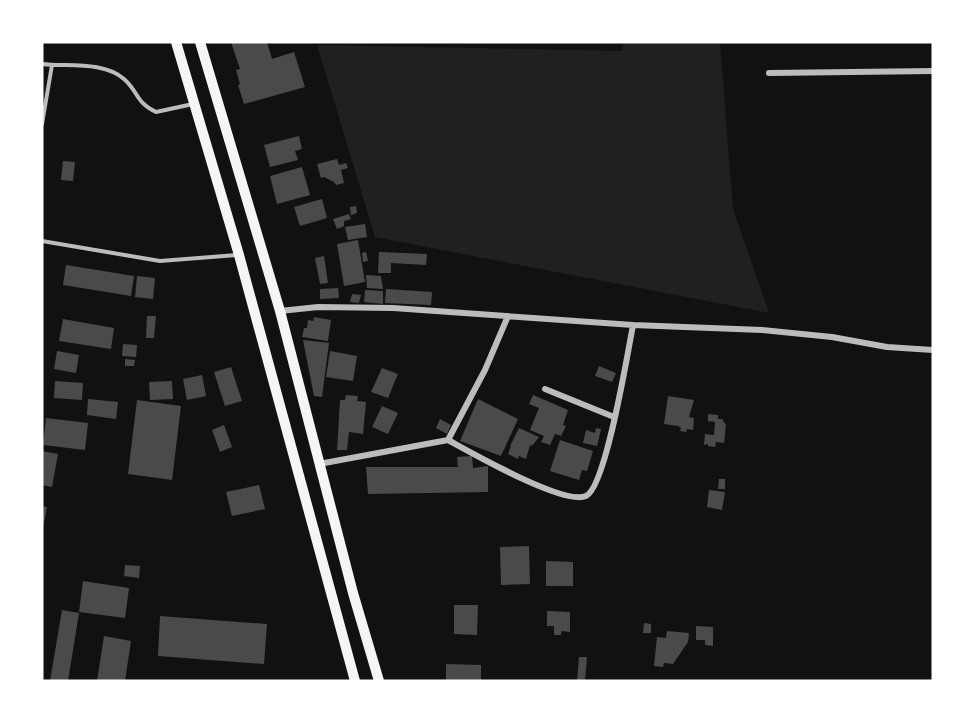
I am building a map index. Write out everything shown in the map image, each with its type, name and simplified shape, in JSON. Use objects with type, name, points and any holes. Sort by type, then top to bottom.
[{"type":"main road","points":[[176,42],[239,255],[355,681]]},
{"type":"main road","points":[[200,42],[280,311],[353,593],[379,681]]},
{"type":"street","points":[[769,73],[933,71]]},
{"type":"street","points":[[280,311],[341,307],[633,325],[762,330],[831,337],[887,347],[933,350]]},
{"type":"street","points":[[448,440],[485,370],[508,316]]},
{"type":"street","points":[[319,464],[448,440],[541,488],[579,498],[586,496],[596,486],[606,456],[633,325]]},
{"type":"street","points":[[545,388],[614,417]]},
{"type":"lane","points":[[42,64],[102,68],[113,72],[124,79],[140,102],[156,112],[194,104]]},
{"type":"lane","points":[[42,124],[52,65]]},
{"type":"lane","points":[[42,241],[160,261],[239,255]]},
{"type":"shaded area","points":[[623,42],[720,42],[733,209],[769,313],[375,237],[317,45],[622,51]]},
{"type":"building","points":[[231,42],[267,42],[272,59],[294,52],[305,87],[244,104],[236,70],[240,69]]},
{"type":"building","points":[[299,136],[302,149],[295,151],[298,160],[270,167],[264,145]]},
{"type":"building","points":[[337,159],[339,165],[346,163],[348,168],[341,170],[344,183],[336,185],[324,177],[321,178],[317,164]]},
{"type":"building","points":[[63,161],[75,162],[73,181],[61,180]]},
{"type":"building","points":[[302,167],[310,195],[277,204],[270,176]]},
{"type":"building","points":[[322,199],[327,218],[300,226],[294,207]]},
{"type":"building","points":[[356,206],[357,213],[351,215],[350,207]]},
{"type":"building","points":[[349,214],[351,219],[344,221],[344,226],[337,229],[333,219]]},
{"type":"building","points":[[365,224],[367,237],[348,240],[345,227]]},
{"type":"building","points":[[358,240],[365,282],[344,286],[337,244]]},
{"type":"building","points":[[366,252],[368,261],[363,262],[362,253]]},
{"type":"building","points":[[379,252],[427,254],[426,265],[391,263],[391,273],[378,273]]},
{"type":"building","points":[[324,256],[328,283],[320,284],[315,258]]},
{"type":"building","points":[[66,265],[134,276],[131,296],[63,285]]},
{"type":"building","points":[[366,275],[381,276],[383,289],[367,288]]},
{"type":"building","points":[[137,276],[155,278],[153,299],[135,297]]},
{"type":"building","points":[[338,288],[339,298],[320,299],[320,289]]},
{"type":"building","points":[[386,289],[432,292],[431,305],[385,303]]},
{"type":"building","points":[[365,290],[383,291],[383,304],[364,302]]},
{"type":"building","points":[[352,294],[361,295],[359,303],[350,302]]},
{"type":"building","points":[[147,316],[156,316],[154,338],[146,338]]},
{"type":"building","points":[[314,317],[331,320],[328,341],[302,337],[308,320],[313,321]]},
{"type":"building","points":[[63,319],[114,328],[111,349],[59,341]]},
{"type":"building","points":[[303,340],[329,343],[322,397],[314,396]]},
{"type":"building","points":[[123,344],[137,345],[136,357],[122,356]]},
{"type":"building","points":[[57,351],[79,355],[76,373],[54,369]]},
{"type":"building","points":[[330,351],[357,356],[353,381],[326,377]]},
{"type":"building","points":[[125,359],[135,360],[134,366],[125,366]]},
{"type":"building","points":[[599,366],[616,373],[612,382],[595,376]]},
{"type":"building","points":[[231,367],[242,401],[225,406],[214,372]]},
{"type":"building","points":[[382,368],[398,374],[388,398],[371,392]]},
{"type":"building","points":[[202,375],[206,396],[187,400],[183,379]]},
{"type":"building","points":[[55,381],[83,383],[82,400],[54,398]]},
{"type":"building","points":[[172,381],[173,399],[150,400],[149,382]]},
{"type":"building","points":[[346,395],[358,396],[357,401],[366,402],[363,434],[349,432],[347,450],[337,450],[340,400],[345,400]]},
{"type":"building","points":[[533,395],[568,410],[563,425],[566,426],[561,436],[555,434],[550,445],[541,442],[544,436],[530,430],[539,408],[529,404]]},
{"type":"building","points":[[668,396],[694,400],[689,417],[694,418],[693,430],[680,431],[681,428],[678,426],[664,424]]},
{"type":"building","points":[[88,399],[118,402],[116,419],[87,415]]},
{"type":"building","points":[[478,399],[518,419],[501,456],[460,441]]},
{"type":"building","points":[[137,400],[181,406],[172,480],[128,474]]},
{"type":"building","points":[[382,406],[398,413],[388,434],[372,427]]},
{"type":"building","points":[[708,414],[718,415],[718,419],[722,419],[726,425],[724,443],[716,442],[715,447],[704,445],[705,434],[714,435],[715,422],[708,421]]},
{"type":"building","points":[[46,418],[88,423],[85,450],[43,445]]},
{"type":"building","points":[[440,419],[451,425],[447,434],[436,428]]},
{"type":"building","points":[[224,425],[232,447],[220,452],[212,430]]},
{"type":"building","points":[[519,428],[539,437],[532,446],[530,445],[526,459],[519,456],[518,459],[508,454]]},
{"type":"building","points":[[596,428],[601,429],[597,446],[583,443],[586,430],[595,433]]},
{"type":"building","points":[[560,440],[593,451],[587,471],[582,470],[579,480],[550,471]]},
{"type":"building","points":[[42,451],[58,454],[52,487],[42,485]]},
{"type":"building","points":[[472,456],[473,468],[488,466],[488,492],[368,494],[366,467],[458,467],[457,457]]},
{"type":"building","points":[[719,479],[725,479],[725,489],[718,489]]},
{"type":"building","points":[[259,485],[265,509],[232,516],[226,492]]},
{"type":"building","points":[[709,490],[725,492],[722,510],[707,507]]},
{"type":"building","points":[[42,506],[47,507],[43,529],[42,529]]},
{"type":"building","points":[[529,546],[530,584],[501,585],[500,547]]},
{"type":"building","points":[[546,561],[573,562],[573,586],[546,586]]},
{"type":"building","points":[[125,565],[140,566],[139,578],[124,576]]},
{"type":"building","points":[[83,581],[129,588],[125,618],[79,612]]},
{"type":"building","points":[[454,605],[478,605],[477,635],[454,634]]},
{"type":"building","points":[[62,610],[79,613],[68,681],[50,681]]},
{"type":"building","points":[[547,611],[570,612],[570,632],[561,631],[561,635],[554,635],[554,626],[547,626]]},
{"type":"building","points":[[160,616],[267,624],[264,664],[158,656]]},
{"type":"building","points":[[644,623],[651,624],[651,633],[643,633]]},
{"type":"building","points":[[696,626],[713,627],[713,646],[705,645],[705,640],[696,640]]},
{"type":"building","points":[[667,631],[689,633],[688,642],[673,664],[664,663],[663,667],[654,666],[657,637],[666,638]]},
{"type":"building","points":[[104,636],[131,641],[125,681],[97,681]]},
{"type":"building","points":[[579,657],[587,657],[585,681],[577,681]]},
{"type":"building","points":[[446,664],[481,665],[481,681],[446,681]]}]
